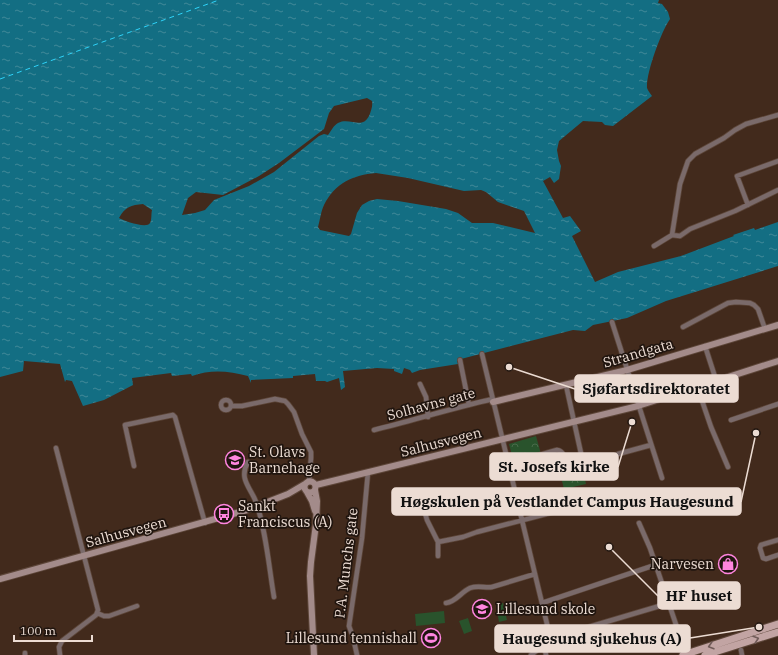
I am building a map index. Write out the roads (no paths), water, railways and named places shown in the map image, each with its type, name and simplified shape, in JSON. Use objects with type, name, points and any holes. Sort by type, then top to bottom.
[{"type":"main road","points":[[685,655],[778,624]]},
{"type":"main road","points":[[705,655],[778,632]]},
{"type":"street","points":[[672,235],[680,184],[688,161],[695,154],[746,124],[778,116]]},
{"type":"street","points":[[748,205],[737,176],[778,161]]},
{"type":"street","points":[[654,246],[672,235],[680,236],[690,229],[748,205],[778,190]]},
{"type":"street","points":[[683,326],[728,303],[736,302],[750,303],[754,305],[758,309],[764,329]]},
{"type":"street","points":[[612,322],[662,478]]},
{"type":"street","name":"Strandgata","points":[[493,401],[627,370],[778,325]]},
{"type":"street","points":[[706,346],[716,380]]},
{"type":"street","points":[[482,354],[547,624],[548,636],[544,645],[531,655]]},
{"type":"street","points":[[460,360],[469,405]]},
{"type":"street","name":"Salhusvegen","points":[[0,578],[205,523],[257,507],[307,487],[312,492],[315,487],[368,472],[638,406],[778,361]]},
{"type":"street","points":[[420,384],[426,398],[428,417]]},
{"type":"street","points":[[562,471],[567,468],[584,465],[566,385]]},
{"type":"street","points":[[697,386],[711,427],[728,467]]},
{"type":"street","points":[[231,406],[276,399],[288,404],[294,412],[310,452],[311,458],[307,487],[316,516]]},
{"type":"street","name":"Solhavns gate","points":[[374,430],[469,405],[493,401]]},
{"type":"street","points":[[731,420],[778,404]]},
{"type":"street","points":[[134,466],[125,425],[172,415],[176,417],[205,523]]},
{"type":"street","points":[[618,454],[651,445]]},
{"type":"street","points":[[56,448],[97,613]]},
{"type":"street","points":[[522,460],[557,450],[562,453],[567,468]]},
{"type":"street","points":[[248,462],[244,469],[245,481],[257,507],[264,537],[274,598]]},
{"type":"street","name":"P.A. Munchs gate","points":[[357,655],[350,626],[361,545],[368,472]]},
{"type":"street","points":[[307,487],[314,482],[317,501],[310,576],[314,655]]},
{"type":"street","points":[[438,542],[463,537],[585,504],[589,499],[589,493]]},
{"type":"street","points":[[425,513],[426,520],[438,542],[438,556]]},
{"type":"street","points":[[639,523],[650,548],[685,655]]},
{"type":"street","points":[[778,540],[761,545],[760,548],[763,558],[766,559],[778,554]]},
{"type":"street","points":[[542,603],[655,565]]},
{"type":"street","points":[[446,603],[454,600],[474,587],[492,587],[535,574]]},
{"type":"street","points":[[548,636],[559,638],[582,629],[663,605]]},
{"type":"street","points":[[97,613],[104,616],[109,616],[137,606]]},
{"type":"street","points":[[60,655],[59,647],[62,641],[97,613]]},
{"type":"street","points":[[544,645],[546,655]]},
{"type":"water","points":[[0,0],[659,0],[658,3],[662,4],[668,12],[670,19],[666,25],[651,63],[647,88],[652,96],[613,126],[605,125],[602,122],[583,121],[559,141],[557,150],[561,166],[559,179],[554,183],[550,177],[543,181],[563,218],[570,216],[581,231],[572,236],[595,282],[618,272],[681,256],[734,236],[733,235],[754,228],[755,230],[778,222],[778,266],[666,301],[627,318],[593,325],[585,331],[573,330],[457,360],[458,364],[420,370],[412,373],[410,370],[404,368],[402,374],[394,371],[394,369],[377,368],[343,371],[345,387],[341,390],[339,378],[327,382],[316,381],[315,374],[293,376],[293,378],[251,380],[251,383],[248,376],[227,372],[206,372],[192,376],[191,374],[172,376],[171,373],[132,378],[133,385],[104,400],[83,406],[72,381],[66,380],[65,382],[60,364],[24,361],[23,371],[0,377]],"holes":[[[367,98],[372,101],[372,107],[369,116],[363,122],[359,123],[347,121],[338,123],[328,135],[324,134],[319,136],[274,172],[249,186],[214,200],[205,210],[182,215],[188,198],[196,192],[223,195],[259,176],[324,129],[329,113],[334,106]],[[376,173],[408,178],[464,191],[481,190],[486,192],[498,202],[524,211],[535,233],[493,223],[472,223],[458,213],[446,209],[377,199],[362,205],[357,213],[351,234],[349,236],[320,230],[318,227],[323,207],[328,197],[339,186],[352,178]],[[143,204],[152,210],[151,222],[148,225],[135,224],[119,218],[126,209]]]},
{"type":"place","name":"Sjøfartsdirektoratet","points":[[509,367]]},
{"type":"place","name":"St. Josefs kirke","points":[[632,422]]},
{"type":"place","name":"Høgskulen på Vestlandet Campus Haugesund","points":[[756,433]]},
{"type":"place","name":"St. Olavs Barnehage","points":[[235,460]]},
{"type":"place","name":"Sankt Franciscus (A)","points":[[224,514]]},
{"type":"place","name":"HF huset","points":[[609,547]]},
{"type":"place","name":"Narvesen","points":[[728,564]]},
{"type":"place","name":"Lillesund skole","points":[[482,609]]},
{"type":"place","name":"Haugesund sjukehus (A)","points":[[759,627]]},
{"type":"place","name":"Lillesund tennishall","points":[[431,638]]}]
